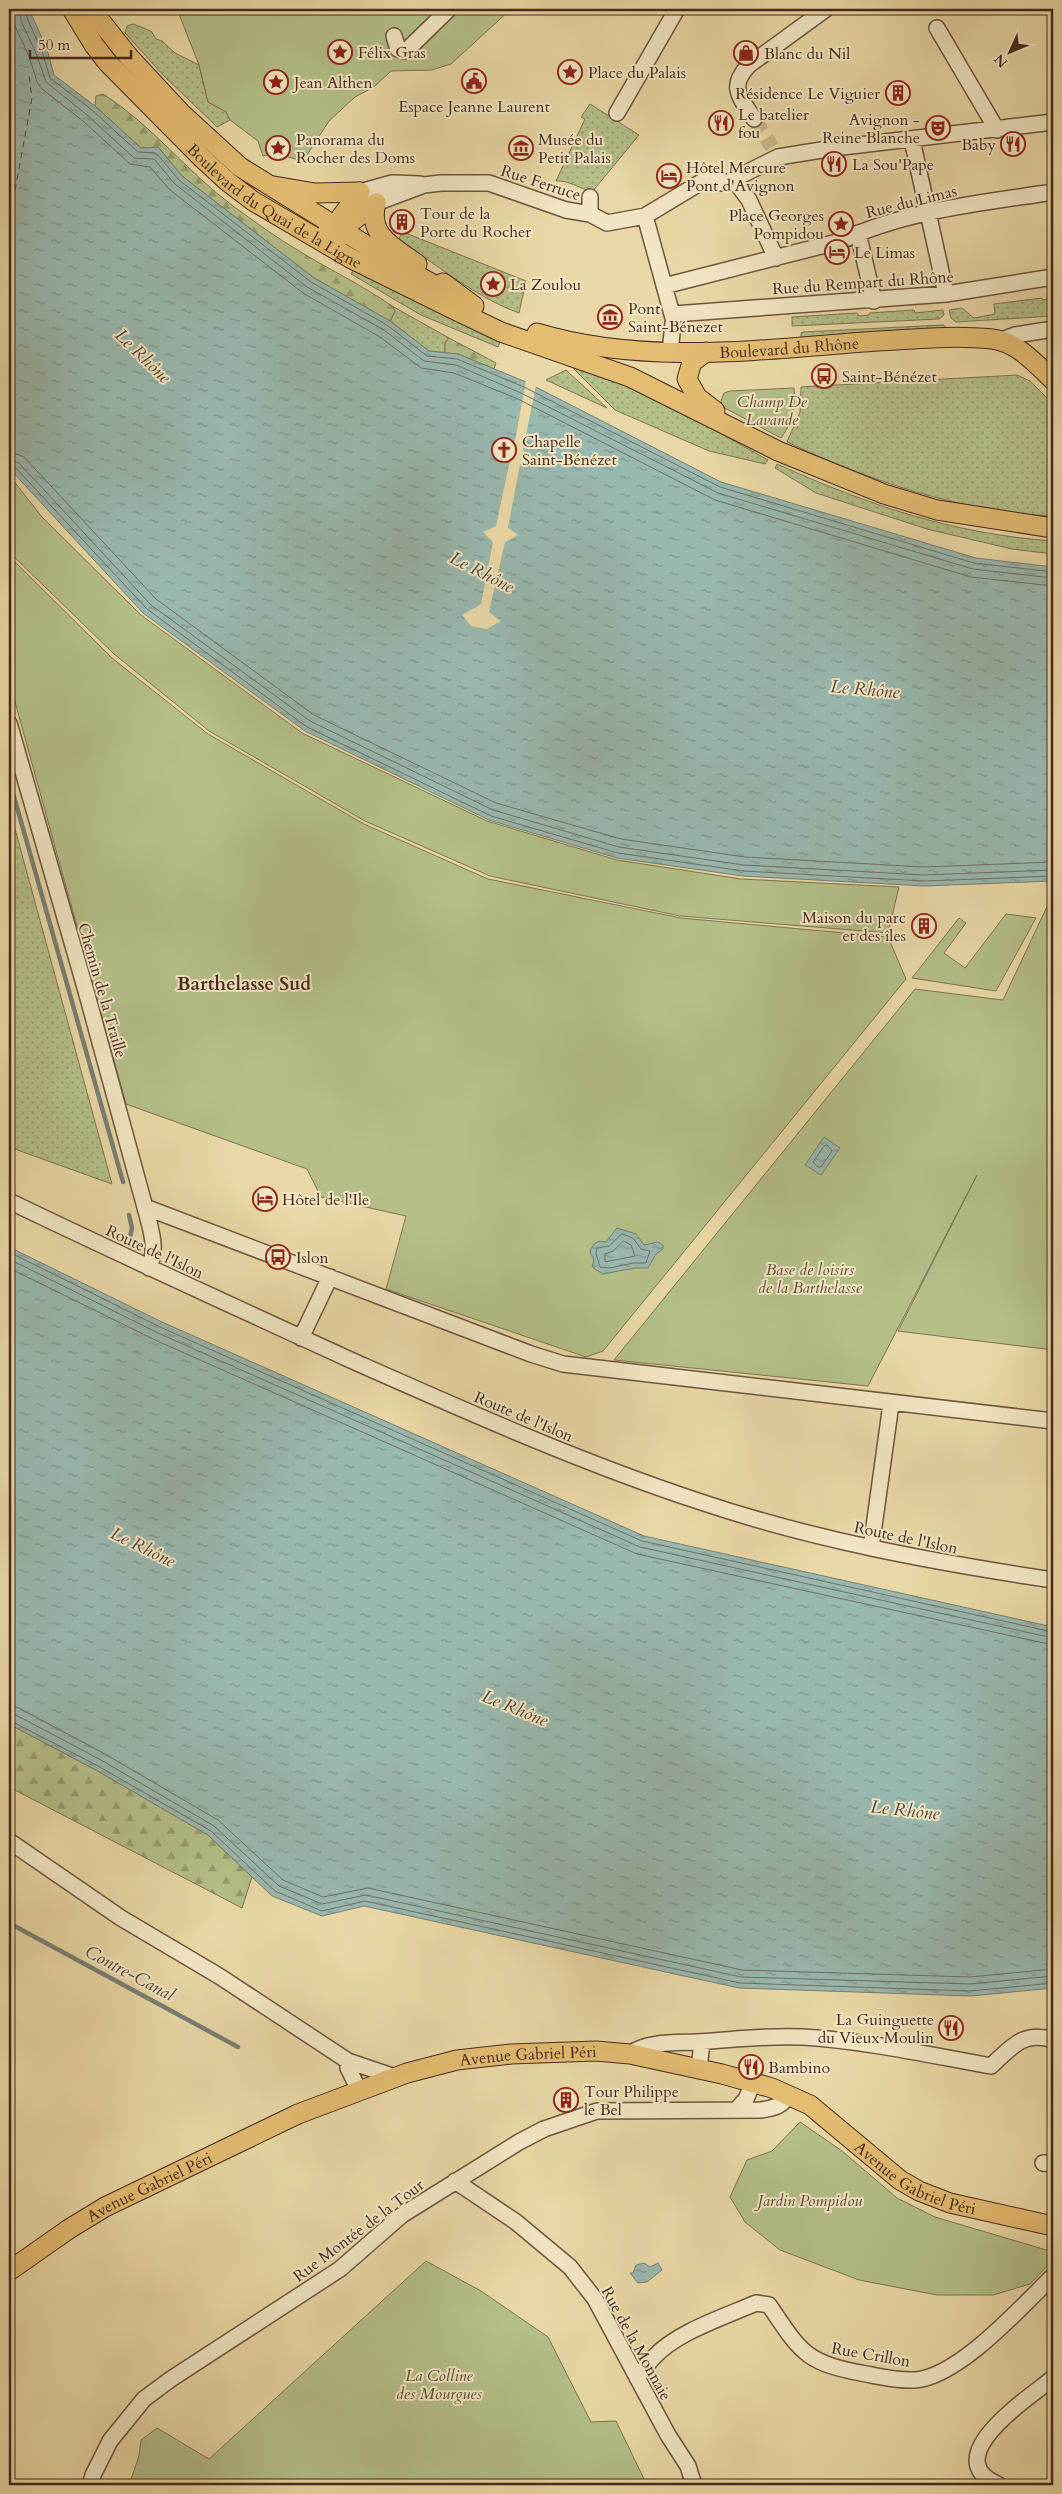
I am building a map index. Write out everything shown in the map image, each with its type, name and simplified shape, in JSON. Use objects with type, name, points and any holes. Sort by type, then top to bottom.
[{"type":"main road","name":"Boulevard du Quai de la Ligne","points":[[72,9],[94,45],[108,62],[156,113],[228,182],[289,224],[350,258],[451,308],[526,335]]},
{"type":"main road","name":"Boulevard du Quai de la Ligne","points":[[92,9],[129,57],[181,113],[240,167],[264,184],[398,265],[526,335]]},
{"type":"main road","points":[[264,184],[315,193],[360,192]]},
{"type":"main road","points":[[350,258],[339,230],[341,217],[360,192]]},
{"type":"main road","points":[[289,224],[317,230],[339,230],[376,203]]},
{"type":"main road","points":[[376,203],[373,214],[378,234],[474,306]]},
{"type":"main road","points":[[526,335],[630,377],[778,451],[884,494],[937,510],[1053,528]]},
{"type":"main road","name":"Boulevard du Rhône","points":[[526,335],[551,337],[606,347],[670,353],[907,339],[974,337],[1002,340]]},
{"type":"main road","points":[[1002,340],[1026,355],[1053,380]]},
{"type":"main road","points":[[697,397],[690,387],[687,374],[692,362],[706,352]]},
{"type":"main road","points":[[670,353],[674,373],[679,381],[742,432]]},
{"type":"main road","name":"Avenue Gabriel Péri","points":[[9,2271],[69,2229],[105,2207],[298,2114],[359,2090],[428,2067],[485,2056],[596,2051],[630,2054],[699,2069],[753,2083],[788,2095],[820,2113],[894,2175],[919,2191],[950,2203],[1053,2226]]},
{"type":"street","points":[[394,36],[398,48],[404,51],[449,9]]},
{"type":"street","points":[[615,107],[639,76],[644,64],[677,9]]},
{"type":"street","points":[[754,120],[736,85],[738,76],[810,13],[826,9]]},
{"type":"street","points":[[937,28],[997,130]]},
{"type":"street","points":[[776,258],[749,200],[735,181],[775,152],[834,148],[997,130],[1052,126]]},
{"type":"street","points":[[912,140],[946,294]]},
{"type":"street","name":"Rue Ferruce","points":[[360,192],[392,184],[488,183],[566,210],[596,217],[607,223],[645,216],[713,175],[721,182],[735,181]]},
{"type":"street","name":"Rue Ferruce","points":[[376,203],[424,185]]},
{"type":"street","name":"Rue du Limas","points":[[664,286],[841,241],[858,233],[929,212],[1053,192]]},
{"type":"street","points":[[590,197],[596,217]]},
{"type":"street","points":[[645,216],[673,319],[670,353]]},
{"type":"street","points":[[858,233],[874,301]]},
{"type":"street","name":"Rue du Rempart du Rhône","points":[[673,319],[816,302],[874,301],[946,294],[1053,277]]},
{"type":"street","name":"Boulevard du Rhône","points":[[1002,340],[1015,335],[1053,329]]},
{"type":"street","name":"Chemin de la Traille","points":[[9,722],[145,1207],[153,1241],[154,1255],[149,1268]]},
{"type":"street","name":"Route de l'Islon","points":[[9,1201],[301,1338],[498,1426],[593,1464],[700,1502],[807,1533],[927,1561],[1053,1580]]},
{"type":"street","points":[[145,1207],[531,1354],[563,1364],[891,1404],[1053,1421]]},
{"type":"street","points":[[301,1338],[330,1277]]},
{"type":"street","points":[[871,1548],[891,1404]]},
{"type":"street","points":[[9,1841],[121,1918],[219,1976],[348,2061],[395,2077]]},
{"type":"street","points":[[630,2054],[636,2050],[650,2047],[758,2037],[803,2037],[864,2044],[991,2066],[1021,2039],[1044,2037],[1053,2040]]},
{"type":"street","points":[[699,2069],[702,2042]]},
{"type":"street","points":[[348,2061],[348,2068],[359,2090]]},
{"type":"street","points":[[736,2110],[746,2099],[753,2083]]},
{"type":"street","name":"Rue Montée de la Tour","points":[[90,2485],[110,2441],[144,2399],[213,2351],[340,2269],[402,2215],[455,2181],[544,2129],[597,2111],[761,2110],[776,2108],[785,2102],[788,2095]]},
{"type":"street","name":"Rue de la Monnaie","points":[[455,2181],[516,2222],[570,2267],[595,2299],[637,2378],[688,2466],[694,2485]]},
{"type":"street","name":"Rue Crillon","points":[[637,2378],[654,2356],[669,2344],[756,2303],[762,2303],[769,2305],[798,2348],[824,2365],[895,2379],[917,2380],[952,2367],[1000,2328],[1053,2276]]},
{"type":"street","points":[[999,2485],[988,2481],[979,2470],[976,2452],[984,2438],[1053,2378]]},
{"type":"green space","points":[[177,9],[511,9],[451,64],[432,70],[391,71],[374,87],[355,97],[329,121],[303,161],[274,153],[263,156],[258,141],[230,120],[226,112],[208,102],[199,65]]},
{"type":"green space","points":[[133,24],[151,31],[156,39],[162,41],[175,53],[199,65],[208,102],[227,112],[230,120],[217,127],[164,76],[125,33],[127,26]]},
{"type":"green space","points":[[103,94],[138,120],[200,179],[233,206],[291,246],[392,306],[395,311],[390,321],[314,278],[182,176],[158,147],[141,148],[95,106],[96,96]]},
{"type":"green space","points":[[590,104],[639,135],[592,192],[569,183],[556,181],[585,119],[581,117]]},
{"type":"green space","points":[[403,232],[526,281],[519,313],[472,289],[398,240]]},
{"type":"green space","points":[[355,267],[501,339],[498,347],[421,315],[351,274]]},
{"type":"green space","points":[[1052,296],[1053,316],[956,322],[951,318],[949,310],[962,308],[974,318],[995,314],[994,304],[1042,298],[1043,300],[1052,298]]},
{"type":"green space","points":[[392,306],[449,338],[445,343],[445,353],[429,351],[390,321],[395,312]]},
{"type":"green space","points":[[914,310],[915,313],[943,310],[944,315],[939,319],[792,326],[792,317],[857,313],[859,316],[869,315],[870,313]]},
{"type":"green space","points":[[943,325],[951,330],[801,338],[801,333],[803,332]]},
{"type":"green space","points":[[449,338],[496,363],[494,369],[458,354],[445,353],[445,343]]},
{"type":"green space","points":[[566,361],[644,394],[768,460],[765,464],[709,451],[615,410]]},
{"type":"green space","points":[[566,370],[607,408],[546,380]]},
{"type":"green space","points":[[1017,375],[1030,381],[1053,404],[1053,516],[984,508],[917,492],[851,469],[787,442],[800,412],[801,387]]},
{"type":"green space","name":"Champ De Lavande","points":[[794,388],[792,414],[781,438],[723,407],[721,401],[724,393],[730,391]]},
{"type":"green space","points":[[777,464],[878,505],[912,515],[980,532],[1053,541],[1053,554],[1012,549],[927,529],[816,493],[775,468]]},
{"type":"green space","points":[[9,475],[42,517],[141,615],[302,733],[487,821],[617,860],[741,879],[899,887],[888,933],[680,916],[490,876],[365,821],[209,731],[114,654],[9,552]]},
{"type":"green space","points":[[9,556],[112,658],[208,734],[364,824],[488,879],[681,918],[888,937],[906,979],[603,1351],[586,1357],[386,1289],[406,1216],[321,1197],[307,1169],[126,1104],[9,680]]},
{"type":"green space","points":[[9,807],[112,1184],[9,1147]]},
{"type":"green space","name":"Base de loisirs de la Barthelasse","points":[[1053,894],[1053,1350],[898,1331],[977,1175],[868,1386],[614,1360],[915,989],[1003,1000]]},
{"type":"green space","points":[[1006,914],[1036,918],[996,991],[912,978],[959,918],[966,923],[944,953],[965,968]]},
{"type":"green space","points":[[9,1724],[96,1770],[208,1835],[252,1877],[242,1908],[9,1787]]},
{"type":"green space","name":"Jardin Pompidou","points":[[800,2122],[842,2151],[897,2198],[935,2217],[1053,2252],[1053,2260],[1030,2284],[993,2295],[937,2295],[859,2280],[780,2250],[745,2222],[730,2197],[747,2160],[772,2151]]},
{"type":"green space","name":"La Colline des Mourgues","points":[[426,2261],[481,2291],[548,2337],[591,2422],[616,2421],[645,2481],[655,2479],[656,2485],[129,2485],[139,2456],[141,2440],[157,2428],[209,2459]]},
{"type":"water","name":"Le Rhône","points":[[9,9],[31,9],[32,16],[47,49],[54,75],[95,106],[141,148],[158,147],[182,176],[314,278],[390,321],[429,351],[458,354],[526,382],[721,482],[976,558],[1053,567],[1053,881],[924,886],[743,876],[617,858],[489,820],[305,731],[143,613],[9,468]]},
{"type":"water","points":[[824,1137],[840,1148],[821,1175],[805,1165]]},
{"type":"water","points":[[617,1228],[636,1234],[644,1245],[658,1242],[663,1245],[663,1249],[656,1254],[648,1268],[635,1268],[603,1274],[592,1267],[594,1260],[590,1252],[592,1246],[600,1241],[606,1242]]},
{"type":"water","name":"Le Rhône","points":[[9,1247],[162,1322],[644,1536],[1053,1627],[1053,1988],[971,1996],[739,1988],[364,1906],[322,1916],[272,1896],[208,1835],[96,1770],[9,1724]]},
{"type":"water","points":[[644,2263],[650,2267],[658,2263],[662,2270],[647,2282],[638,2283],[630,2273],[633,2273],[636,2265]]},
{"type":"pier","points":[[526,380],[536,385],[523,450],[533,460],[520,464],[508,528],[518,535],[505,542],[489,612],[501,621],[487,629],[471,626],[462,615],[481,604],[493,542],[483,532],[496,526],[510,460],[499,457],[493,448],[502,442],[515,441]]},
{"type":"waterway","points":[[9,779],[123,1182]]},
{"type":"waterway","points":[[129,1215],[132,1228],[130,1237]]},
{"type":"waterway","name":"Contre-Canal","points":[[9,1923],[238,2047]]},
{"type":"ferry route","points":[[9,223],[32,98],[29,75]]},
{"type":"tunnel","points":[[754,119],[772,147]]},
{"type":"place","name":"Félix Gras","points":[[340,52]]},
{"type":"place","name":"Blanc du Nil","points":[[746,53]]},
{"type":"place","name":"Place du Palais","points":[[570,72]]},
{"type":"place","name":"Espace Jeanne Laurent","points":[[474,81]]},
{"type":"place","name":"Jean Althen","points":[[276,82]]},
{"type":"place","name":"Résidence Le Viguier","points":[[898,93]]},
{"type":"place","name":"Le batelier fou","points":[[721,123]]},
{"type":"place","name":"Avignon - Reine Blanche","points":[[938,128]]},
{"type":"place","name":"Baby","points":[[1013,144]]},
{"type":"place","name":"Panorama du Rocher des Doms","points":[[278,148]]},
{"type":"place","name":"Musée du Petit Palais","points":[[521,148]]},
{"type":"place","name":"La Sou'Pape","points":[[834,164]]},
{"type":"place","name":"Hôtel Mercure Pont d'Avignon","points":[[669,176]]},
{"type":"place","name":"Tour de la Porte du Rocher","points":[[402,222]]},
{"type":"place","name":"Place Georges Pompidou","points":[[841,224]]},
{"type":"place","name":"Le Limas","points":[[837,252]]},
{"type":"place","name":"La Zoulou","points":[[493,284]]},
{"type":"place","name":"Pont Saint-Bénezet","points":[[610,317]]},
{"type":"place","name":"Saint-Bénézet","points":[[824,376]]},
{"type":"place","name":"Chapelle Saint-Bénézet","points":[[504,450]]},
{"type":"place","name":"Maison du parc et des îles","points":[[924,926]]},
{"type":"place","name":"Hôtel de l'Ile","points":[[265,1199]]},
{"type":"place","name":"Islon","points":[[278,1257]]},
{"type":"place","name":"La Guinguette du Vieux Moulin","points":[[951,2028]]},
{"type":"place","name":"Bambino","points":[[751,2067]]},
{"type":"place","name":"Tour Philippe le Bel","points":[[566,2100]]},
{"type":"district","name":"Barthelasse Sud","points":[[244,983]]}]
